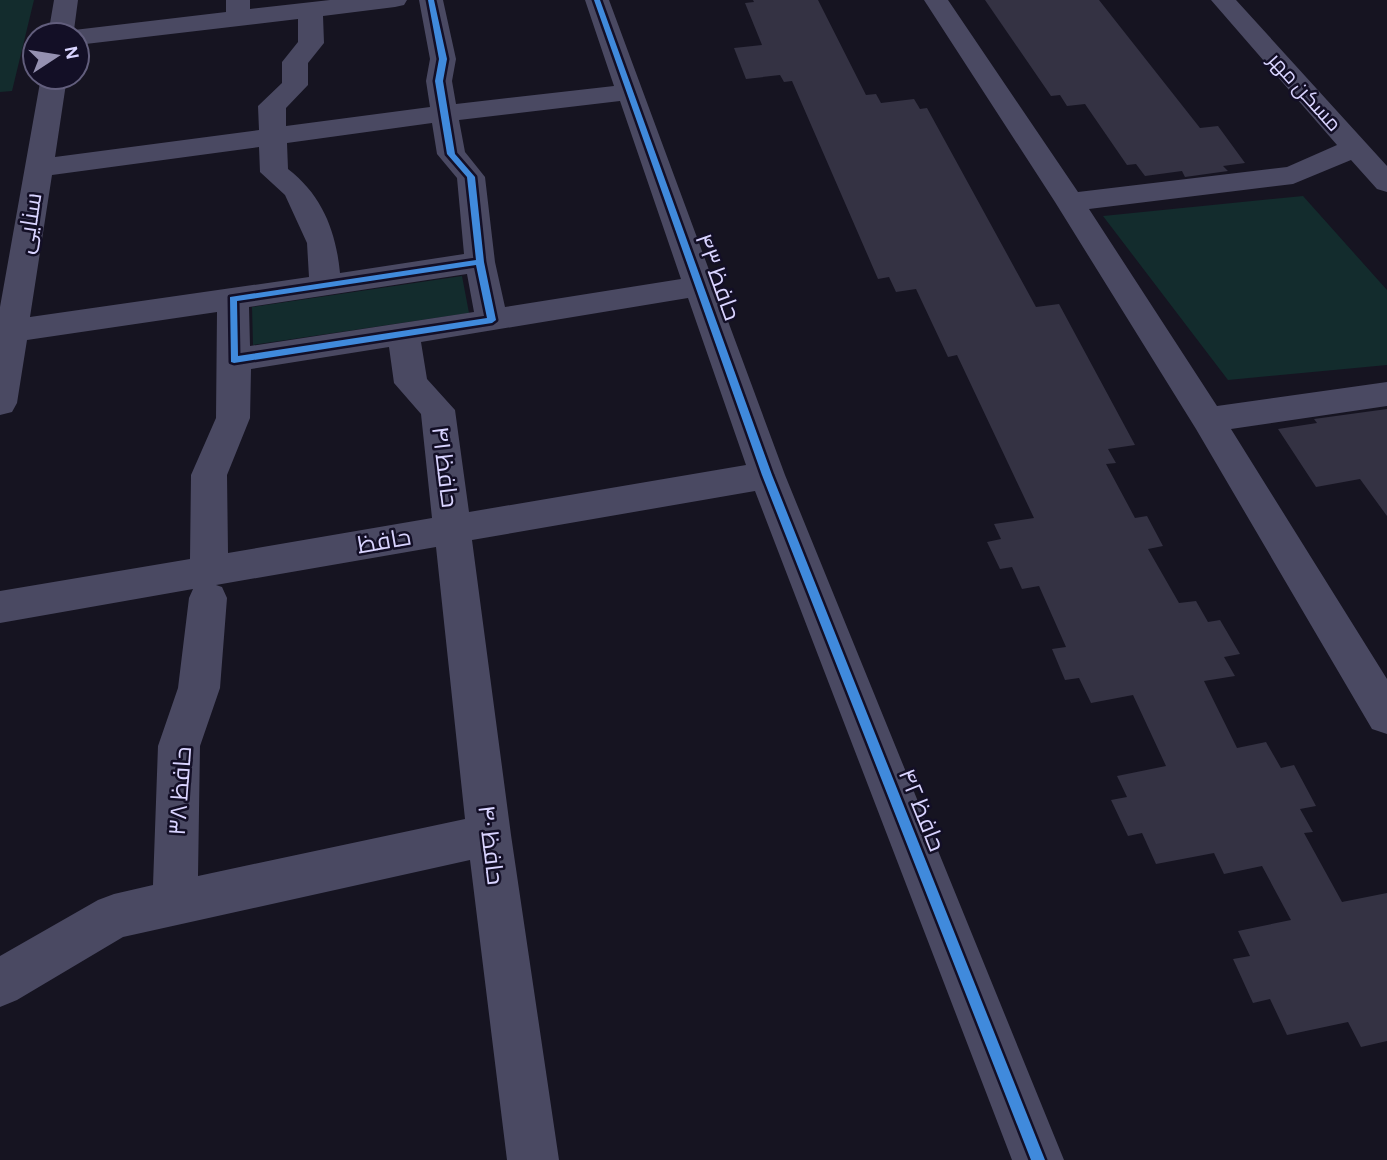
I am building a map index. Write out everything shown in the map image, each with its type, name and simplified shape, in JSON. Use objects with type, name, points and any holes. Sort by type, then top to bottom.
[{"type":"street","points":[[63,21],[66,0]]},
{"type":"street","points":[[91,35],[238,9],[310,10],[395,0]]},
{"type":"street","points":[[431,0],[443,60],[439,81],[451,155],[471,177],[480,262],[492,320]]},
{"type":"street","name":"حافظ ۴۳","points":[[597,0],[767,475]]},
{"type":"street","points":[[936,0],[1070,202],[1208,420],[1387,716]]},
{"type":"street","name":"مسکن مهر","points":[[1223,0],[1387,183]]},
{"type":"street","points":[[310,10],[312,43],[295,62],[295,85],[272,106],[271,136],[274,173],[298,191],[322,243],[325,285]]},
{"type":"street","name":"سنایی","points":[[0,403],[52,91]]},
{"type":"street","points":[[39,168],[446,113],[630,92]]},
{"type":"street","points":[[1070,202],[1293,175],[1355,147]]},
{"type":"street","points":[[12,331],[480,262]]},
{"type":"street","points":[[234,360],[699,286]]},
{"type":"street","name":"حافظ ۳۸","points":[[175,903],[179,746],[200,688],[208,584],[209,475],[233,418],[233,299]]},
{"type":"street","name":"حافظ ۴۱","points":[[402,334],[411,383],[438,410],[453,529]]},
{"type":"street","points":[[1208,420],[1387,394]]},
{"type":"street","name":"حافظ","points":[[0,607],[208,584],[453,529],[767,475]]},
{"type":"street","name":"حافظ ۴۲","points":[[767,475],[1038,1160]]},
{"type":"street","name":"حافظ ۴۰","points":[[453,529],[489,835],[533,1160]]},
{"type":"street","points":[[0,983],[114,916],[489,835]]},
{"type":"green space","points":[[0,0],[34,0],[29,21],[21,21],[21,54],[12,91],[0,92]]},
{"type":"green space","points":[[1303,196],[1387,290],[1387,365],[1228,380],[1103,216]]},
{"type":"green space","points":[[462,276],[469,313],[253,345],[252,307]]},
{"type":"building","points":[[753,0],[818,0],[866,95],[876,94],[881,103],[914,99],[920,109],[927,108],[1036,307],[1059,304],[1135,445],[1108,449],[1116,463],[1106,464],[1135,518],[1147,516],[1163,546],[1148,549],[1179,603],[1196,601],[1208,622],[1220,620],[1240,654],[1224,657],[1235,676],[1204,681],[1237,748],[1266,742],[1281,768],[1294,765],[1316,806],[1300,809],[1313,832],[1304,833],[1342,902],[1387,893],[1387,1041],[1361,1047],[1348,1022],[1287,1035],[1270,999],[1253,1003],[1233,959],[1250,956],[1238,931],[1291,920],[1262,866],[1224,874],[1214,853],[1156,864],[1142,833],[1128,836],[1111,800],[1127,797],[1117,776],[1166,766],[1133,695],[1091,703],[1079,678],[1065,680],[1052,649],[1066,647],[1039,586],[1022,589],[1012,567],[1000,569],[987,542],[1001,539],[994,524],[1034,518],[957,355],[948,357],[916,289],[896,292],[889,277],[878,279],[792,81],[784,82],[780,75],[746,79],[734,48],[762,45],[745,3],[754,2]]},
{"type":"building","points":[[985,0],[1099,0],[1200,128],[1218,126],[1245,163],[1223,166],[1228,171],[1185,177],[1182,171],[1145,176],[1136,164],[1127,165],[1085,104],[1067,106],[1060,95],[1051,96]]},
{"type":"building","points":[[1387,409],[1387,516],[1360,479],[1316,487],[1278,429],[1317,423],[1314,419]]},
{"type":"cycle path","points":[[431,0],[443,59],[439,81],[451,154],[471,177],[480,262],[492,320],[234,360],[233,299],[480,262]]},
{"type":"cycle path","points":[[597,0],[767,475],[1038,1160]]}]
